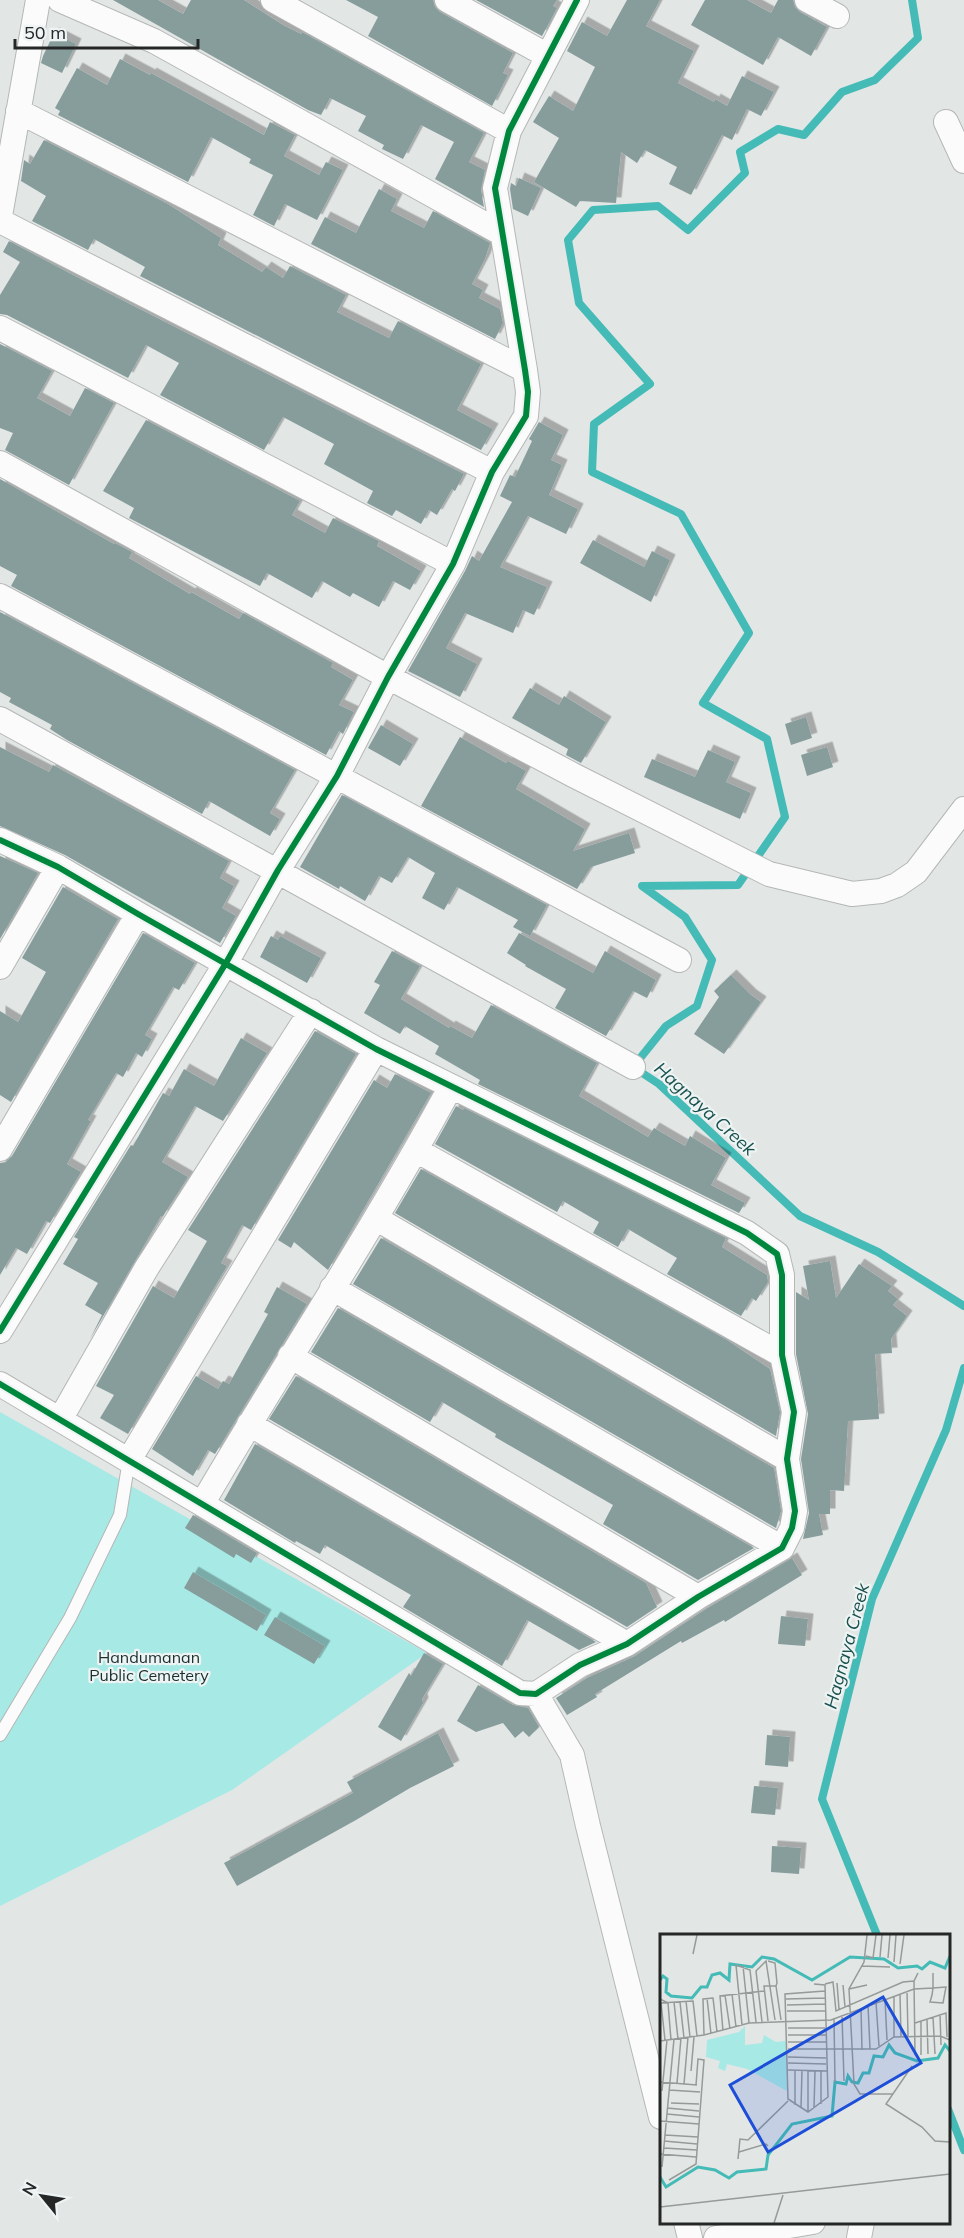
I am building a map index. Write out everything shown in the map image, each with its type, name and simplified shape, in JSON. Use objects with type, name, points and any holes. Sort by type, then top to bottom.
[{"type":"street","points":[[0,216],[38,0]]},
{"type":"street","points":[[60,0],[154,41],[501,233]]},
{"type":"street","points":[[273,0],[509,131]]},
{"type":"street","points":[[447,0],[548,56]]},
{"type":"street","points":[[0,1331],[226,963],[278,870],[337,776],[388,677],[453,564],[492,472],[526,416],[528,392],[495,188],[509,131],[577,0]]},
{"type":"street","points":[[807,0],[837,16]]},
{"type":"street","points":[[18,111],[525,370]]},
{"type":"street","points":[[946,122],[964,161]]},
{"type":"street","points":[[0,221],[492,472]]},
{"type":"street","points":[[0,328],[453,564]]},
{"type":"street","points":[[0,463],[388,677],[769,874],[852,894],[881,891],[897,885],[916,872],[964,809]]},
{"type":"street","points":[[0,596],[679,960]]},
{"type":"street","points":[[0,719],[633,1067]]},
{"type":"street","points":[[0,840],[58,867],[376,1049],[747,1233],[777,1254],[782,1275],[782,1355],[794,1412],[787,1459],[795,1511],[792,1528],[782,1548],[698,1597],[627,1644],[580,1665],[536,1694],[520,1693],[61,1418],[0,1384]]},
{"type":"street","points":[[0,967],[58,867]]},
{"type":"street","points":[[0,1149],[138,914]]},
{"type":"street","points":[[61,1418],[146,1269],[312,1011]]},
{"type":"street","points":[[129,1460],[376,1049]]},
{"type":"street","points":[[202,1504],[290,1356],[377,1218],[451,1086]]},
{"type":"street","points":[[416,1150],[782,1355]]},
{"type":"street","points":[[377,1218],[787,1459]]},
{"type":"street","points":[[332,1288],[782,1548]]},
{"type":"street","points":[[290,1356],[698,1597]]},
{"type":"street","points":[[249,1424],[627,1644]]},
{"type":"street","points":[[536,1694],[572,1755],[660,2113]]},
{"type":"street","points":[[686,2223],[690,2238]]},
{"type":"street","points":[[716,2238],[807,2223]]},
{"type":"street","points":[[859,2238],[862,2223]]},
{"type":"lane","points":[[0,1735],[70,1618],[120,1515],[129,1460]]},
{"type":"green space","name":"Handumanan Public Cemetery","points":[[0,1412],[427,1653],[232,1790],[0,1906]]},
{"type":"building","points":[[113,0],[158,0],[183,14],[191,0],[244,0],[283,25],[301,34],[302,32],[484,133],[469,162],[485,170],[481,190],[484,207],[435,179],[454,142],[421,125],[403,159],[382,149],[384,145],[358,131],[366,116],[330,98],[321,115],[308,110]]},
{"type":"building","points":[[346,0],[433,0],[440,12],[513,53],[503,73],[508,75],[492,106],[368,36],[378,17]]},
{"type":"building","points":[[476,0],[557,0],[553,6],[557,8],[542,36]]},
{"type":"building","points":[[627,0],[660,0],[646,26],[694,51],[678,83],[714,102],[715,99],[727,106],[742,76],[774,92],[761,116],[747,109],[732,140],[722,135],[691,195],[669,184],[677,167],[645,150],[637,163],[621,152],[616,203],[580,201],[576,207],[534,182],[559,138],[533,122],[549,96],[573,111],[595,67],[567,51],[582,22],[607,36]]},
{"type":"building","points":[[705,0],[747,0],[771,13],[778,0],[793,0],[800,12],[827,27],[811,56],[778,37],[763,65],[691,25]]},
{"type":"building","points":[[54,33],[76,44],[62,73],[41,63]]},
{"type":"building","points":[[120,59],[150,75],[151,73],[264,135],[270,122],[295,135],[284,156],[319,175],[326,162],[343,170],[317,220],[285,204],[274,226],[253,215],[273,175],[249,163],[251,159],[211,137],[188,182],[58,115],[60,111],[55,108],[77,68],[107,85]]},
{"type":"building","points":[[44,140],[168,204],[221,238],[218,245],[262,272],[266,267],[283,278],[290,266],[346,295],[337,312],[389,338],[398,321],[481,364],[457,410],[493,429],[481,450],[140,276],[145,267],[94,239],[88,250],[32,221],[46,196],[21,181],[24,160],[30,164]]},
{"type":"building","points":[[519,178],[541,188],[528,216],[513,209],[511,183],[516,186]]},
{"type":"building","points":[[379,189],[397,199],[391,211],[424,228],[433,211],[490,243],[485,259],[472,284],[483,290],[479,298],[500,309],[503,323],[495,339],[311,244],[325,217],[356,233]]},
{"type":"building","points":[[9,241],[464,474],[455,491],[452,489],[437,515],[429,510],[421,524],[396,510],[392,516],[367,503],[373,491],[324,464],[334,444],[283,417],[264,450],[160,395],[179,363],[146,345],[128,378],[7,315],[0,314],[0,295],[20,262],[3,252]]},
{"type":"building","points":[[0,344],[52,371],[37,398],[70,416],[85,388],[114,403],[69,485],[5,450],[13,433],[0,428]]},
{"type":"building","points":[[146,420],[300,501],[292,515],[325,533],[333,518],[379,541],[377,546],[421,571],[410,590],[393,581],[379,607],[353,593],[350,597],[322,581],[312,598],[267,573],[260,586],[129,518],[134,508],[103,491]]},
{"type":"building","points":[[539,422],[563,435],[551,460],[562,465],[549,495],[578,509],[566,534],[528,516],[500,567],[547,587],[534,615],[523,610],[513,633],[465,613],[446,648],[477,664],[460,697],[408,671],[472,556],[479,561],[512,502],[500,496],[510,475],[515,477],[532,441],[529,439]]},
{"type":"building","points":[[0,479],[132,552],[129,558],[190,594],[191,592],[239,619],[243,613],[333,663],[331,667],[353,680],[339,705],[354,712],[343,734],[339,731],[326,755],[11,586],[17,575],[0,566]]},
{"type":"building","points":[[593,540],[644,567],[652,551],[670,560],[651,602],[580,563]]},
{"type":"building","points":[[0,612],[295,770],[270,813],[280,819],[270,836],[209,801],[202,814],[67,740],[50,729],[52,725],[9,702],[11,698],[0,692]]},
{"type":"building","points":[[530,688],[559,705],[564,696],[606,722],[581,763],[566,755],[568,749],[512,718]]},
{"type":"building","points":[[806,717],[812,738],[791,745],[785,724]]},
{"type":"building","points":[[381,725],[413,744],[400,766],[368,748]]},
{"type":"building","points":[[460,737],[506,763],[508,761],[526,771],[516,789],[585,829],[573,851],[629,833],[635,853],[591,867],[577,889],[421,806]]},
{"type":"building","points":[[0,747],[49,772],[53,765],[229,861],[220,878],[234,886],[222,908],[236,916],[220,943],[65,855],[0,826]]},
{"type":"building","points":[[827,747],[833,767],[807,776],[801,755]]},
{"type":"building","points":[[708,750],[735,762],[726,782],[751,793],[740,819],[644,777],[652,759],[695,777]]},
{"type":"building","points":[[342,795],[547,905],[530,936],[513,927],[518,920],[457,887],[444,910],[422,898],[435,873],[408,857],[392,883],[379,876],[365,901],[300,867]]},
{"type":"building","points":[[0,856],[38,873],[0,939]]},
{"type":"building","points":[[63,887],[118,919],[11,1102],[0,1095],[0,1011],[18,1022],[46,972],[22,958]]},
{"type":"building","points":[[143,933],[195,963],[179,990],[173,987],[145,1035],[152,1039],[142,1057],[136,1053],[123,1077],[116,1073],[88,1120],[91,1121],[67,1164],[81,1172],[50,1223],[46,1221],[27,1254],[16,1248],[0,1275],[0,1163],[6,1162],[12,1156]]},
{"type":"building","points":[[519,933],[593,973],[605,951],[656,980],[647,998],[633,991],[606,1036],[555,1008],[566,989],[507,953]]},
{"type":"building","points":[[271,936],[278,940],[280,936],[321,958],[307,983],[260,957]]},
{"type":"building","points":[[392,951],[420,966],[401,999],[449,1028],[450,1026],[472,1038],[491,1005],[597,1063],[579,1096],[648,1137],[654,1128],[685,1146],[690,1136],[726,1158],[711,1185],[745,1203],[739,1213],[478,1084],[480,1080],[435,1054],[439,1046],[405,1026],[400,1034],[364,1013],[380,985],[374,982]]},
{"type":"building","points":[[731,975],[761,1002],[724,1054],[694,1034],[719,997],[714,991]]},
{"type":"building","points":[[315,1031],[356,1054],[251,1230],[242,1225],[221,1263],[227,1266],[128,1434],[100,1418],[114,1395],[96,1386],[153,1286],[174,1298],[207,1241],[188,1230]]},
{"type":"building","points":[[241,1038],[267,1053],[223,1121],[195,1106],[162,1162],[188,1177],[161,1216],[90,1339],[102,1315],[85,1305],[98,1283],[63,1264],[78,1239],[74,1237],[131,1145],[133,1146],[163,1093],[169,1096],[184,1069],[214,1086]]},
{"type":"building","points":[[395,1074],[431,1093],[328,1270],[294,1242],[291,1248],[278,1240],[374,1080],[387,1088]]},
{"type":"building","points":[[456,1106],[726,1238],[722,1247],[767,1275],[768,1282],[756,1301],[752,1298],[741,1316],[667,1274],[677,1258],[628,1229],[618,1247],[593,1233],[599,1222],[563,1201],[557,1212],[435,1144]]},
{"type":"building","points":[[421,1169],[727,1340],[770,1369],[780,1412],[776,1436],[395,1213]]},
{"type":"building","points":[[381,1238],[774,1468],[781,1511],[776,1528],[353,1284]]},
{"type":"building","points":[[830,1261],[836,1298],[859,1264],[892,1286],[888,1291],[898,1299],[893,1305],[907,1316],[891,1339],[892,1353],[875,1354],[879,1419],[848,1421],[844,1491],[830,1490],[830,1514],[819,1514],[823,1535],[803,1539],[809,1513],[801,1459],[808,1414],[796,1354],[796,1292],[809,1300],[803,1266]]},
{"type":"building","points":[[277,1287],[307,1304],[215,1454],[208,1450],[193,1476],[152,1449],[196,1376],[218,1389],[223,1381],[229,1384],[268,1314],[264,1312]]},
{"type":"building","points":[[338,1308],[754,1548],[698,1580],[603,1524],[613,1505],[495,1437],[496,1434],[442,1402],[430,1422],[311,1352]]},
{"type":"building","points":[[296,1376],[646,1583],[657,1607],[627,1627],[269,1419]]},
{"type":"building","points":[[255,1444],[596,1642],[579,1650],[527,1620],[502,1666],[403,1607],[411,1595],[325,1545],[320,1554],[296,1541],[295,1543],[224,1500]]},
{"type":"building","points":[[193,1515],[257,1553],[251,1563],[236,1554],[234,1558],[185,1528]]},
{"type":"building","points":[[792,1558],[802,1575],[725,1622],[724,1620],[682,1643],[681,1641],[595,1694],[597,1697],[567,1715],[556,1698],[587,1678],[635,1656],[706,1609]]},
{"type":"building","points":[[193,1572],[266,1615],[257,1631],[184,1588]]},
{"type":"building","points":[[781,1616],[808,1619],[805,1646],[778,1644]]},
{"type":"building","points":[[275,1617],[325,1646],[314,1664],[264,1635]]},
{"type":"building","points":[[424,1653],[443,1664],[401,1741],[378,1727],[409,1673],[411,1676]]},
{"type":"building","points":[[478,1685],[513,1705],[528,1708],[539,1727],[529,1737],[523,1731],[515,1738],[503,1723],[476,1732],[457,1721]]},
{"type":"building","points":[[438,1733],[454,1766],[410,1788],[237,1886],[224,1863],[353,1793],[347,1782]]},
{"type":"building","points":[[767,1735],[790,1737],[788,1767],[765,1765]]},
{"type":"building","points":[[754,1786],[778,1788],[775,1815],[751,1813]]},
{"type":"building","points":[[772,1846],[801,1848],[799,1874],[771,1872]]},
{"type":"waterway","name":"Hagnaya Creek","points":[[912,0],[918,38],[875,80],[842,92],[804,135],[778,129],[740,152],[745,173],[688,230],[658,206],[593,210],[568,240],[579,303],[650,384],[594,424],[592,472],[681,514],[749,633],[703,703],[767,739],[785,817],[738,885],[642,886],[685,917],[712,960],[697,1006],[666,1026],[633,1067],[659,1084],[800,1216],[878,1252],[964,1306]]},
{"type":"waterway","name":"Hagnaya Creek","points":[[877,1934],[822,1799],[872,1599],[946,1430],[964,1368]]},
{"type":"waterway","name":"Hagnaya Creek","points":[[949,2112],[964,2150]]},
{"type":"cycle path","points":[[0,1331],[226,963],[278,870],[337,776],[388,677],[453,564],[492,472],[526,416],[528,392],[495,188],[509,131],[577,0]]},
{"type":"cycle path","points":[[0,840],[58,867],[376,1049],[747,1233],[777,1254],[782,1275],[782,1355],[794,1412],[787,1459],[795,1511],[792,1528],[782,1548],[698,1597],[627,1644],[580,1665],[536,1694],[520,1693],[0,1384]]}]
